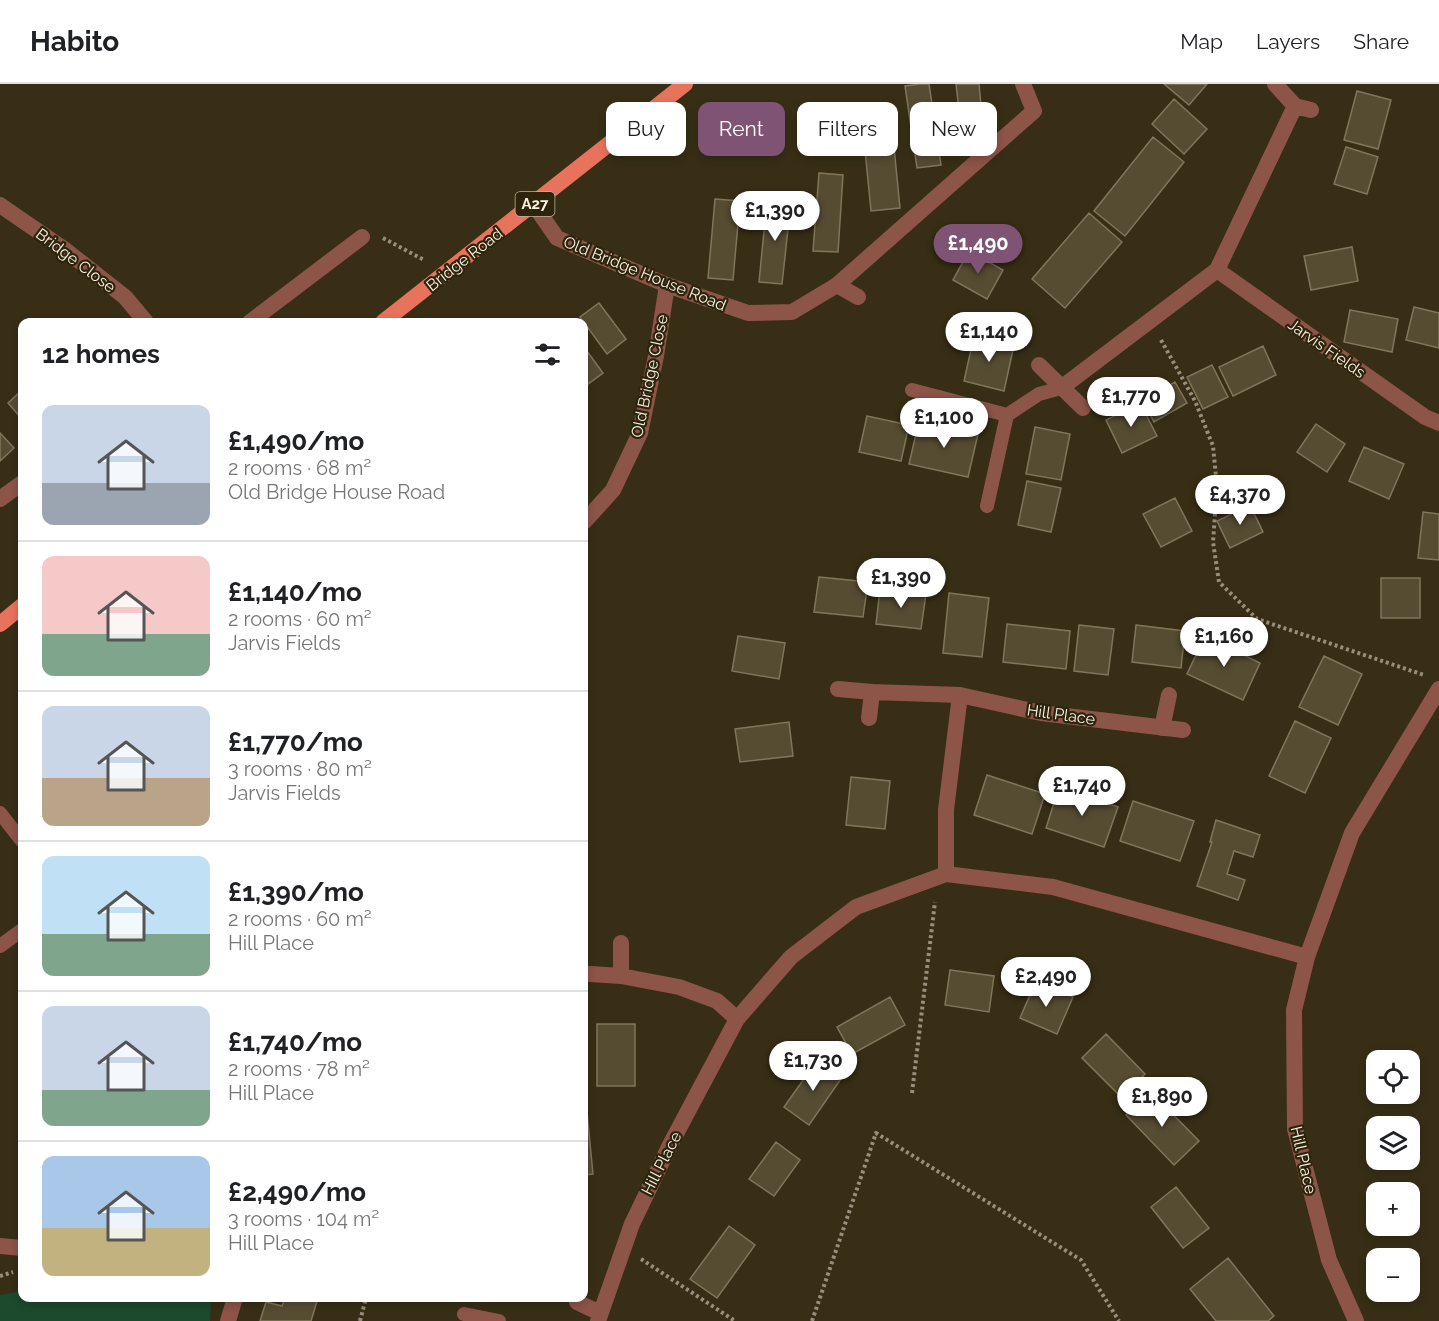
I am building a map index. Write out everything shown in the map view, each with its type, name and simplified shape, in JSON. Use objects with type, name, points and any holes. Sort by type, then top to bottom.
[{"type":"main road","name":"Bridge Road","points":[[388,318],[685,84]]},
{"type":"main road","points":[[0,624],[18,609]]},
{"type":"street","name":"Old Bridge House Road","points":[[534,205],[557,238],[667,285],[748,313],[792,312],[837,285],[1034,111],[1023,84]]},
{"type":"street","points":[[1061,388],[1217,270],[1303,108],[1275,84]]},
{"type":"street","name":"Bridge Close","points":[[0,205],[64,249],[125,297],[143,318]]},
{"type":"street","points":[[255,318],[362,237]]},
{"type":"street","name":"Jarvis Fields","points":[[1217,270],[1425,417],[1439,423]]},
{"type":"street","name":"Old Bridge Close","points":[[588,518],[613,490],[640,433],[656,356],[667,285]]},
{"type":"street","points":[[837,285],[858,297]]},
{"type":"street","points":[[1039,366],[1083,408]]},
{"type":"street","points":[[0,500],[18,486]]},
{"type":"street","name":"Hill Place","points":[[1356,1321],[1329,1260],[1295,1129],[1294,1010],[1307,957],[1352,833],[1433,682]]},
{"type":"street","name":"Hill Place","points":[[838,688],[872,692],[960,695],[1041,713],[1183,730]]},
{"type":"street","points":[[869,718],[872,692]]},
{"type":"street","points":[[942,875],[946,810],[960,695]]},
{"type":"street","points":[[1162,728],[1169,695]]},
{"type":"street","name":"Hill Place","points":[[577,1302],[599,1317],[632,1224],[670,1145],[737,1020],[791,957],[856,907],[942,875],[1053,887],[1307,957]]},
{"type":"street","points":[[621,943],[621,976]]},
{"type":"street","points":[[590,974],[621,976],[679,987],[717,1001],[737,1020]]},
{"type":"street","points":[[0,1246],[18,1248]]},
{"type":"street","points":[[228,1321],[234,1302]]},
{"type":"lane","points":[[987,506],[1007,414],[1039,394],[1061,388]]},
{"type":"lane","points":[[912,390],[1007,414]]},
{"type":"lane","points":[[0,813],[18,836]]},
{"type":"lane","points":[[0,946],[18,933]]},
{"type":"lane","points":[[464,1314],[499,1321]]},
{"type":"path","points":[[362,237],[380,237],[446,273]]},
{"type":"path","points":[[1151,321],[1195,401],[1213,446],[1217,488],[1213,542],[1219,582],[1257,619],[1433,682]]},
{"type":"path","points":[[912,1093],[942,875]]},
{"type":"path","points":[[812,1321],[876,1133],[1080,1260],[1119,1321]]},
{"type":"path","points":[[623,1247],[735,1321]]},
{"type":"path","points":[[360,1321],[365,1302]]},
{"type":"green space","points":[[18,1292],[18,1302],[211,1302],[210,1321],[0,1321],[0,1295]]},
{"type":"building","points":[[929,84],[932,102],[910,102],[910,120],[905,86]]},
{"type":"building","points":[[956,84],[979,84],[981,102],[958,102]]},
{"type":"building","points":[[1164,84],[1207,84],[1189,105]]},
{"type":"building","points":[[1357,91],[1391,100],[1378,149],[1344,140]]},
{"type":"building","points":[[1174,99],[1207,129],[1184,154],[1152,124]]},
{"type":"building","points":[[1153,137],[1184,162],[1125,236],[1094,211]]},
{"type":"building","points":[[1346,147],[1378,157],[1367,194],[1334,184]]},
{"type":"building","points":[[866,156],[895,156],[900,208],[871,211]]},
{"type":"building","points":[[915,156],[940,156],[941,165],[917,168]]},
{"type":"building","points":[[819,173],[843,175],[838,252],[813,251]]},
{"type":"building","points":[[715,199],[740,201],[733,280],[708,278]]},
{"type":"building","points":[[767,200],[791,202],[782,284],[759,282]]},
{"type":"building","points":[[1089,213],[1122,242],[1065,308],[1032,279]]},
{"type":"building","points":[[1352,247],[1358,281],[1311,290],[1304,256]]},
{"type":"building","points":[[969,251],[1003,270],[987,299],[953,280]]},
{"type":"building","points":[[599,303],[626,339],[607,354],[588,328],[588,318],[580,317]]},
{"type":"building","points":[[1414,307],[1439,313],[1439,348],[1406,340]]},
{"type":"building","points":[[1350,310],[1398,319],[1392,352],[1344,342]]},
{"type":"building","points":[[974,336],[1014,345],[1004,391],[964,381]]},
{"type":"building","points":[[1263,346],[1276,375],[1233,396],[1219,367]]},
{"type":"building","points":[[588,352],[603,373],[588,384]]},
{"type":"building","points":[[1212,365],[1228,397],[1203,409],[1187,377]]},
{"type":"building","points":[[1175,382],[1187,403],[1154,422],[1142,400]]},
{"type":"building","points":[[18,394],[18,414],[8,403]]},
{"type":"building","points":[[1140,403],[1157,436],[1122,453],[1106,420]]},
{"type":"building","points":[[867,416],[909,425],[901,461],[859,452]]},
{"type":"building","points":[[919,421],[978,434],[968,477],[909,464]]},
{"type":"building","points":[[1316,424],[1345,444],[1327,472],[1297,452]]},
{"type":"building","points":[[1035,427],[1070,434],[1061,480],[1026,474]]},
{"type":"building","points":[[0,433],[14,448],[0,461]]},
{"type":"building","points":[[1364,447],[1404,464],[1389,499],[1349,481]]},
{"type":"building","points":[[1027,481],[1061,488],[1051,532],[1018,525]]},
{"type":"building","points":[[1175,498],[1192,531],[1161,547],[1143,514]]},
{"type":"building","points":[[1250,505],[1263,532],[1230,548],[1217,521]]},
{"type":"building","points":[[1423,512],[1439,514],[1439,560],[1418,558]]},
{"type":"building","points":[[819,577],[868,582],[863,617],[814,612]]},
{"type":"building","points":[[1381,578],[1420,578],[1420,618],[1381,618]]},
{"type":"building","points":[[880,589],[926,594],[921,629],[876,624]]},
{"type":"building","points":[[949,593],[989,598],[982,657],[943,653]]},
{"type":"building","points":[[1007,624],[1070,631],[1066,669],[1003,662]]},
{"type":"building","points":[[1079,625],[1114,629],[1108,675],[1074,671]]},
{"type":"building","points":[[1136,625],[1185,631],[1181,668],[1132,662]]},
{"type":"building","points":[[738,636],[785,643],[779,679],[732,671]]},
{"type":"building","points":[[1205,636],[1260,663],[1243,700],[1187,674]]},
{"type":"building","points":[[1324,656],[1362,674],[1338,725],[1299,707]]},
{"type":"building","points":[[1295,721],[1331,738],[1305,793],[1269,776]]},
{"type":"building","points":[[789,722],[793,756],[740,762],[735,729]]},
{"type":"building","points":[[987,775],[1045,794],[1032,834],[974,815]]},
{"type":"building","points":[[851,777],[890,781],[885,829],[846,825]]},
{"type":"building","points":[[1059,787],[1118,807],[1104,847],[1046,828]]},
{"type":"building","points":[[1133,801],[1194,821],[1180,861],[1120,841]]},
{"type":"building","points":[[1216,820],[1260,835],[1253,857],[1234,851],[1227,874],[1245,880],[1238,900],[1197,886],[1212,842],[1210,842]]},
{"type":"building","points":[[950,970],[994,976],[989,1012],[945,1005]]},
{"type":"building","points":[[1036,981],[1073,997],[1057,1034],[1020,1018]]},
{"type":"building","points":[[890,997],[905,1025],[852,1054],[837,1027]]},
{"type":"building","points":[[597,1024],[635,1024],[635,1086],[597,1086]]},
{"type":"building","points":[[1106,1034],[1145,1074],[1122,1098],[1082,1058]]},
{"type":"building","points":[[818,1059],[843,1076],[809,1125],[784,1107]]},
{"type":"building","points":[[1150,1091],[1199,1141],[1174,1165],[1126,1115]]},
{"type":"building","points":[[588,1122],[593,1174],[588,1175]]},
{"type":"building","points":[[776,1142],[800,1160],[774,1196],[749,1179]]},
{"type":"building","points":[[1176,1187],[1209,1228],[1183,1248],[1151,1207]]},
{"type":"building","points":[[729,1226],[755,1245],[717,1298],[690,1279]]},
{"type":"building","points":[[1228,1258],[1274,1316],[1268,1321],[1216,1321],[1190,1289]]},
{"type":"building","points":[[266,1302],[282,1306],[284,1302],[317,1302],[311,1321],[260,1321]]}]
